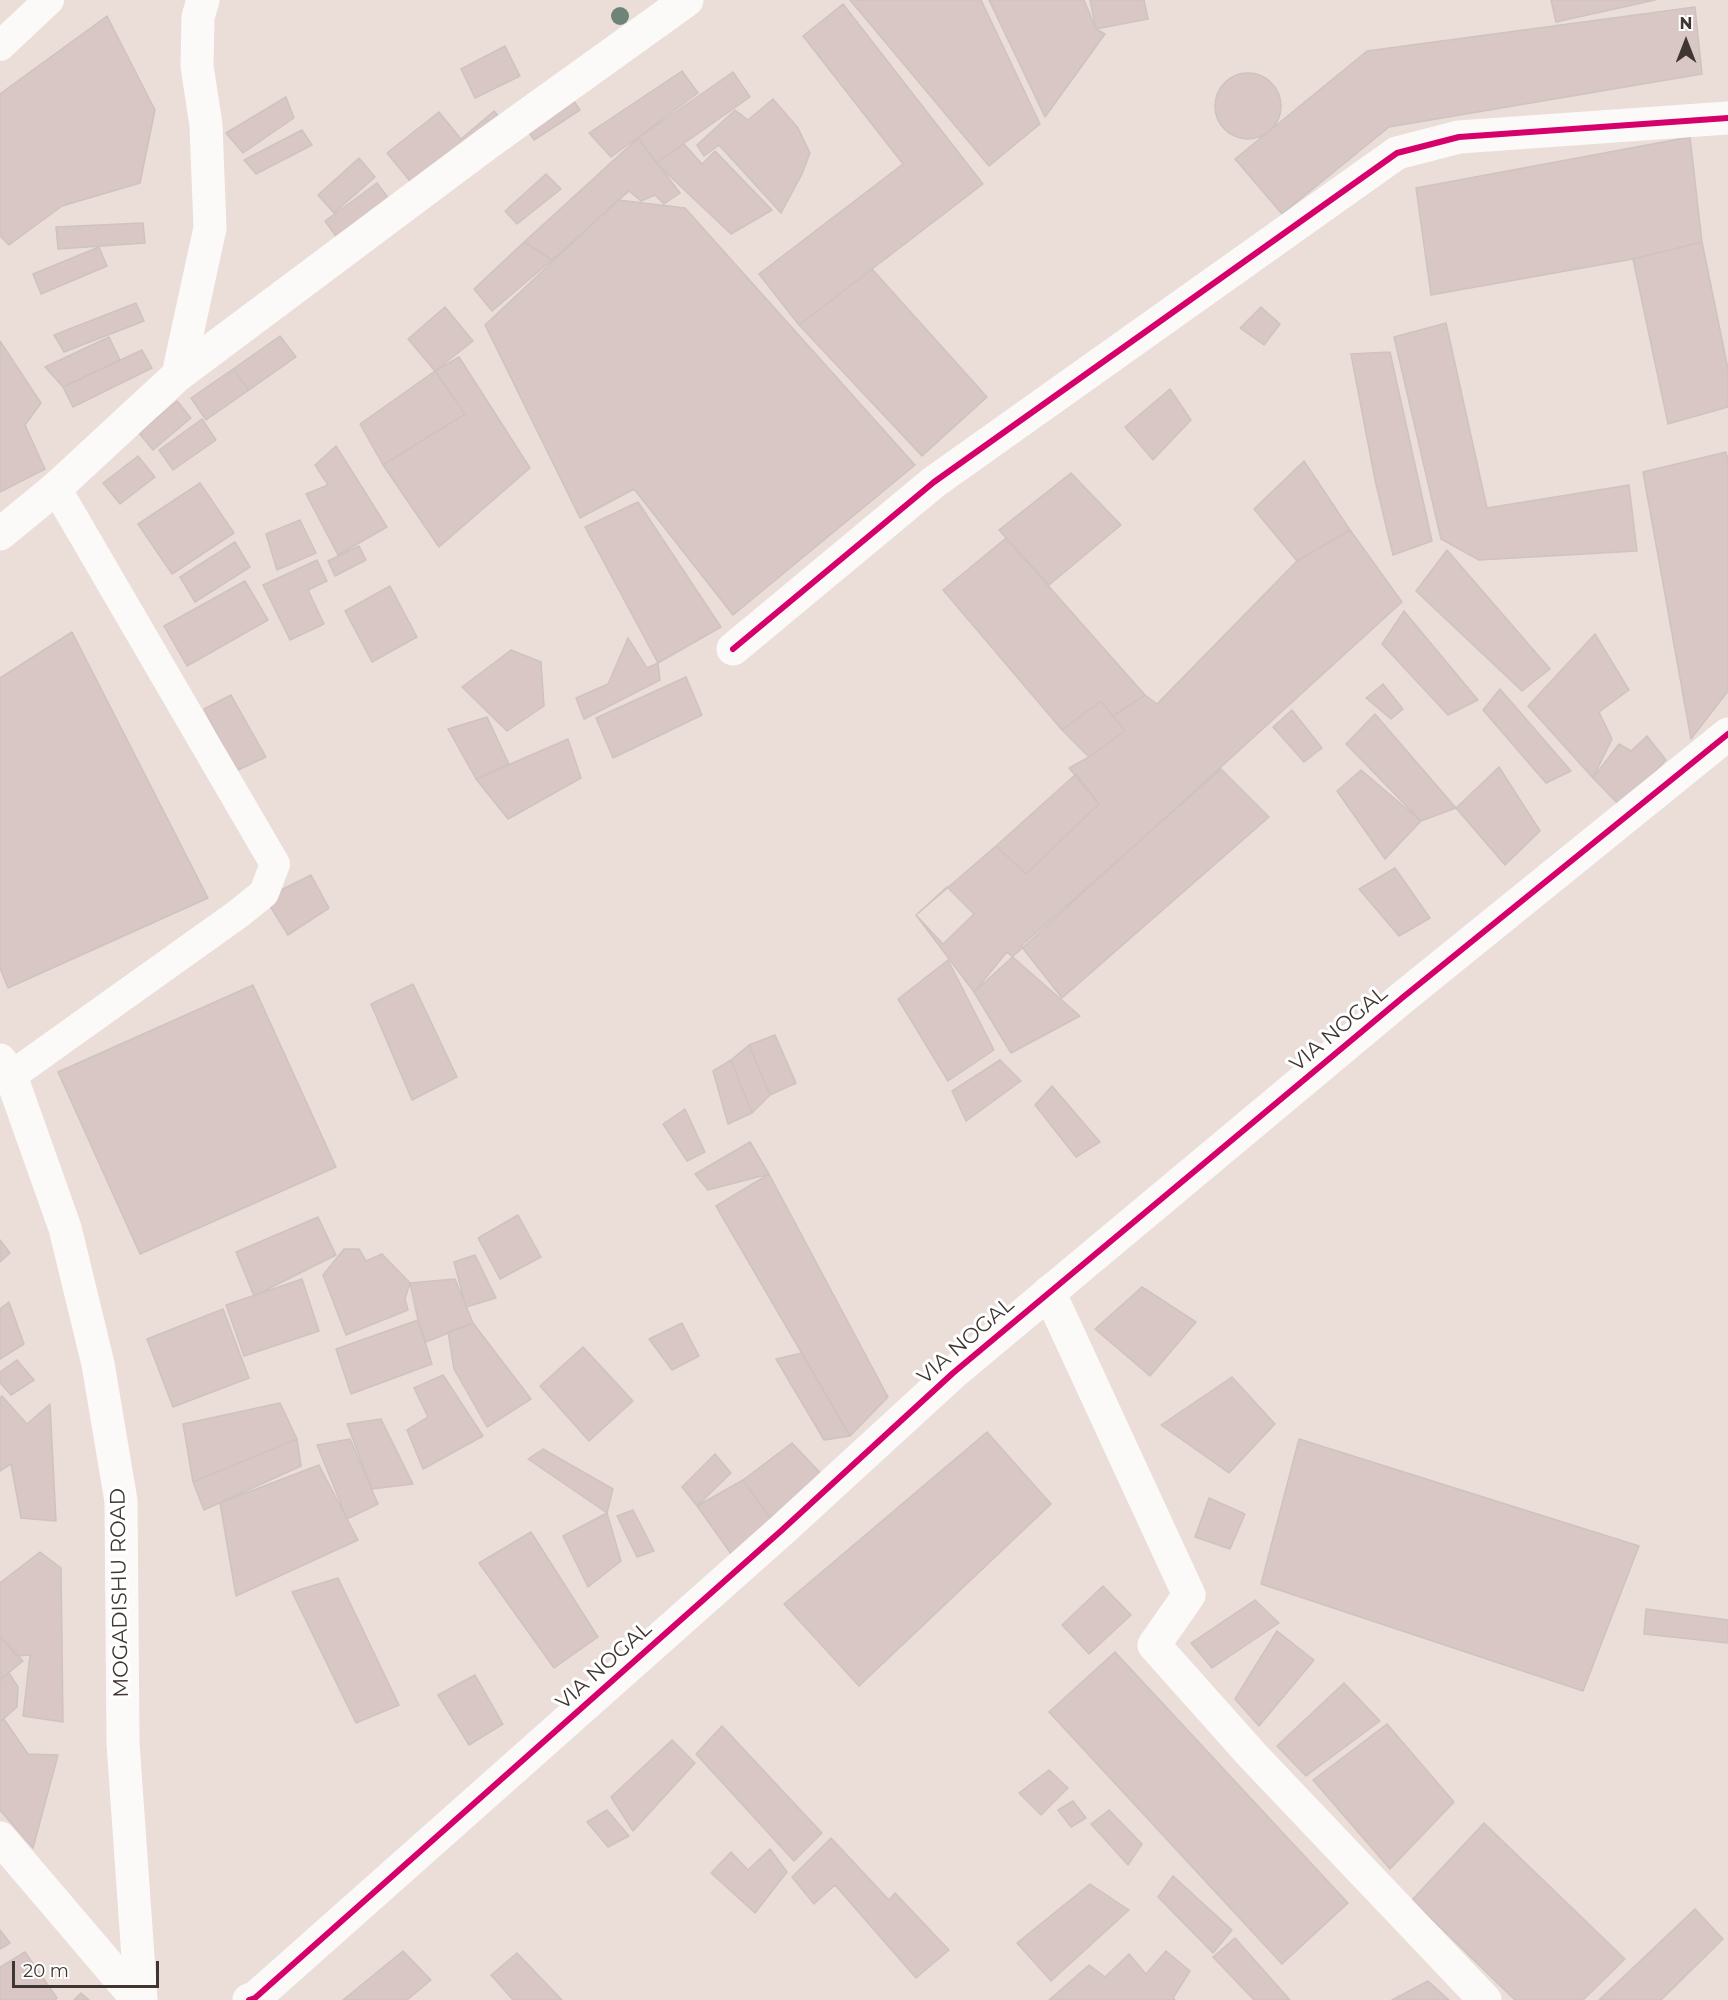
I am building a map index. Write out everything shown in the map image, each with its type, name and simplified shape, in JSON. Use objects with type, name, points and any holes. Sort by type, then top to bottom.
[{"type":"main road","points":[[0,534],[56,488],[178,375],[488,143],[687,0]]},
{"type":"main road","points":[[178,375],[210,228],[206,125],[197,66],[195,6]]},
{"type":"main road","points":[[733,649],[934,483],[1397,153],[1459,137],[1728,118]]},
{"type":"main road","name":"VIA NOGAL","points":[[249,2000],[255,1998],[782,1530],[953,1373],[1402,998],[1728,734]]},
{"type":"main road","name":"MOGADISHU ROAD","points":[[6,1068],[65,1228],[98,1364],[121,1501],[123,1743],[139,2000]]},
{"type":"main road","points":[[1049,1292],[1189,1595],[1154,1645],[1252,1756],[1485,2000]]},
{"type":"main road","points":[[0,1838],[139,2000]]},
{"type":"lane","points":[[0,46],[49,0]]},
{"type":"lane","points":[[6,1068],[238,914],[264,893],[275,864],[56,488]]},
{"type":"building","points":[[850,0],[981,0],[1040,124],[989,166]]},
{"type":"building","points":[[989,0],[1084,0],[1096,29],[1105,34],[1045,117]]},
{"type":"building","points":[[1090,0],[1144,0],[1148,19],[1096,29]]},
{"type":"building","points":[[1551,0],[1655,0],[1556,22]]},
{"type":"building","points":[[843,4],[983,184],[799,325],[759,274],[903,164],[803,36]]},
{"type":"building","points":[[1695,7],[1702,74],[1389,127],[1282,214],[1235,159],[1367,51]]},
{"type":"building","points":[[107,16],[155,110],[140,183],[62,206],[9,245],[0,236],[0,94]]},
{"type":"building","points":[[505,46],[520,76],[475,98],[461,69]]},
{"type":"building","points":[[682,71],[698,93],[611,157],[589,133]]},
{"type":"building","points":[[733,72],[750,97],[656,163],[638,138]]},
{"type":"building","points":[[1248,73],[1261,75],[1276,88],[1281,106],[1279,119],[1266,134],[1248,139],[1235,137],[1220,124],[1215,106],[1217,93],[1230,78]]},
{"type":"building","points":[[286,97],[294,118],[243,153],[226,133]]},
{"type":"building","points":[[571,97],[580,110],[534,140],[525,126]]},
{"type":"building","points":[[773,99],[798,128],[810,153],[802,174],[781,213],[719,145],[704,156],[697,145],[735,110],[748,120]]},
{"type":"building","points":[[494,111],[504,123],[419,192],[387,153],[439,112],[461,139]]},
{"type":"building","points":[[302,130],[312,145],[256,174],[244,160]]},
{"type":"building","points":[[1690,137],[1702,242],[1633,259],[1431,295],[1416,188]]},
{"type":"building","points":[[638,138],[680,193],[664,204],[655,195],[641,201],[629,191],[552,260],[524,242]]},
{"type":"building","points":[[684,144],[702,164],[715,151],[772,210],[731,234],[656,163]]},
{"type":"building","points":[[359,158],[375,177],[334,213],[318,195]]},
{"type":"building","points":[[546,174],[561,189],[517,224],[505,211]]},
{"type":"building","points":[[377,183],[395,207],[343,246],[325,221]]},
{"type":"building","points":[[618,200],[685,208],[915,465],[733,615],[634,489],[580,518],[485,325]]},
{"type":"building","points":[[143,223],[145,243],[58,249],[56,227]]},
{"type":"building","points":[[524,242],[552,260],[492,311],[474,289]]},
{"type":"building","points":[[1702,242],[1728,369],[1728,407],[1668,424],[1633,259]]},
{"type":"building","points":[[99,247],[107,266],[41,294],[33,274]]},
{"type":"building","points":[[872,269],[987,397],[922,456],[799,325]]},
{"type":"building","points":[[136,303],[144,321],[64,352],[54,335]]},
{"type":"building","points":[[445,307],[473,341],[435,371],[408,339]]},
{"type":"building","points":[[1261,307],[1280,324],[1264,345],[1240,328]]},
{"type":"building","points":[[1446,323],[1487,508],[1629,485],[1637,551],[1479,560],[1441,539],[1394,337]]},
{"type":"building","points":[[280,336],[296,357],[249,390],[233,369]]},
{"type":"building","points":[[109,337],[120,360],[63,387],[45,367]]},
{"type":"building","points":[[0,341],[41,403],[25,425],[45,469],[0,492]]},
{"type":"building","points":[[142,350],[152,368],[73,407],[63,387]]},
{"type":"building","points":[[1390,352],[1432,541],[1393,555],[1375,480],[1351,354]]},
{"type":"building","points":[[459,357],[530,468],[439,547],[383,465],[465,414],[435,371]]},
{"type":"building","points":[[233,369],[249,390],[206,420],[191,398]]},
{"type":"building","points":[[435,371],[465,414],[383,465],[360,424]]},
{"type":"building","points":[[1170,389],[1191,420],[1153,460],[1125,427]]},
{"type":"building","points":[[177,401],[191,418],[153,450],[139,433]]},
{"type":"building","points":[[202,419],[216,440],[173,470],[159,450]]},
{"type":"building","points":[[336,446],[387,527],[338,555],[306,494],[328,485],[315,465]]},
{"type":"building","points":[[1726,452],[1728,460],[1728,691],[1691,739],[1643,472]]},
{"type":"building","points":[[138,456],[155,477],[120,504],[103,483]]},
{"type":"building","points":[[1304,461],[1350,530],[1297,561],[1254,509]]},
{"type":"building","points":[[1071,473],[1121,525],[1049,585],[999,530]]},
{"type":"building","points":[[200,483],[234,533],[172,574],[138,524]]},
{"type":"building","points":[[638,502],[721,627],[658,663],[585,527]]},
{"type":"building","points":[[300,520],[316,553],[277,570],[266,534]]},
{"type":"building","points":[[1350,530],[1402,602],[974,992],[916,915],[996,846],[1026,874],[1099,804],[1069,768],[1089,757],[1125,731],[1113,716],[1145,695],[1157,704],[1297,561]]},
{"type":"building","points":[[1006,538],[1145,695],[1113,716],[1101,701],[1062,730],[943,590]]},
{"type":"building","points":[[235,542],[250,567],[195,602],[180,577]]},
{"type":"building","points":[[359,546],[366,560],[335,576],[328,561]]},
{"type":"building","points":[[1447,550],[1550,669],[1522,691],[1416,591]]},
{"type":"building","points":[[317,560],[327,581],[308,590],[324,624],[290,640],[263,585]]},
{"type":"building","points":[[245,581],[268,620],[187,666],[164,626]]},
{"type":"building","points":[[390,586],[417,637],[372,662],[345,611]]},
{"type":"building","points":[[1404,611],[1478,700],[1448,715],[1382,644]]},
{"type":"building","points":[[72,632],[208,898],[8,988],[0,968],[0,678]]},
{"type":"building","points":[[1595,634],[1629,690],[1599,712],[1612,739],[1593,778],[1528,706]]},
{"type":"building","points":[[628,638],[647,668],[658,663],[660,680],[584,719],[576,698],[608,684]]},
{"type":"building","points":[[511,650],[541,662],[544,706],[507,731],[462,687]]},
{"type":"building","points":[[686,677],[702,715],[613,758],[596,718]]},
{"type":"building","points":[[1383,684],[1403,709],[1391,719],[1366,698]]},
{"type":"building","points":[[1500,689],[1571,771],[1546,783],[1483,710]]},
{"type":"building","points":[[231,695],[266,757],[236,771],[204,709]]},
{"type":"building","points":[[1101,701],[1125,731],[1089,757],[1062,730]]},
{"type":"building","points":[[1292,710],[1322,748],[1304,762],[1273,727]]},
{"type":"building","points":[[1375,714],[1456,808],[1421,821],[1346,744]]},
{"type":"building","points":[[487,717],[509,764],[476,779],[448,729]]},
{"type":"building","points":[[1647,736],[1666,760],[1621,807],[1593,778],[1619,744],[1631,751]]},
{"type":"building","points":[[568,739],[581,778],[508,819],[476,779]]},
{"type":"building","points":[[1499,767],[1540,831],[1505,865],[1456,808]]},
{"type":"building","points":[[1221,769],[1269,817],[1062,998],[1021,946]]},
{"type":"building","points":[[1361,770],[1421,821],[1385,859],[1337,791]]},
{"type":"building","points":[[1076,774],[1099,804],[1026,874],[996,846]]},
{"type":"building","points":[[1395,868],[1430,918],[1399,936],[1359,889]]},
{"type":"building","points":[[311,875],[329,908],[288,935],[265,898]]},
{"type":"building","points":[[947,887],[974,914],[943,944],[916,915]]},
{"type":"building","points":[[1007,952],[1080,1016],[1011,1053],[974,992]]},
{"type":"building","points":[[948,960],[994,1050],[948,1081],[898,999]]},
{"type":"building","points":[[413,984],[457,1077],[412,1100],[371,1004]]},
{"type":"building","points":[[253,985],[336,1167],[140,1254],[58,1072]]},
{"type":"building","points":[[775,1035],[796,1083],[770,1095],[749,1045]]},
{"type":"building","points":[[749,1045],[770,1095],[752,1113],[731,1060]]},
{"type":"building","points":[[731,1060],[752,1113],[728,1124],[713,1071]]},
{"type":"building","points":[[1000,1060],[1021,1081],[966,1121],[952,1091]]},
{"type":"building","points":[[1052,1086],[1100,1142],[1076,1157],[1035,1105]]},
{"type":"building","points":[[685,1109],[705,1152],[687,1161],[663,1124]]},
{"type":"building","points":[[750,1142],[769,1174],[708,1190],[695,1174]]},
{"type":"building","points":[[769,1174],[888,1397],[850,1436],[716,1206]]},
{"type":"building","points":[[518,1215],[541,1257],[500,1279],[478,1238]]},
{"type":"building","points":[[318,1217],[336,1255],[254,1296],[236,1252]]},
{"type":"building","points":[[0,1240],[10,1253],[0,1262]]},
{"type":"building","points":[[344,1249],[359,1249],[366,1261],[382,1254],[410,1283],[405,1299],[408,1310],[346,1335],[323,1275]]},
{"type":"building","points":[[475,1255],[496,1298],[466,1307],[454,1262]]},
{"type":"building","points":[[302,1279],[319,1331],[244,1356],[226,1305]]},
{"type":"building","points":[[455,1279],[473,1323],[426,1342],[418,1320],[410,1283]]},
{"type":"building","points":[[1142,1287],[1196,1322],[1150,1376],[1095,1329]]},
{"type":"building","points":[[9,1302],[24,1344],[0,1359],[0,1309]]},
{"type":"building","points":[[223,1309],[249,1378],[173,1407],[147,1339]]},
{"type":"building","points":[[418,1320],[432,1364],[351,1394],[336,1349]]},
{"type":"building","points":[[473,1323],[531,1399],[487,1427],[454,1369],[448,1332]]},
{"type":"building","points":[[682,1323],[699,1356],[672,1370],[649,1339]]},
{"type":"building","points":[[583,1347],[633,1401],[589,1441],[540,1386]]},
{"type":"building","points":[[802,1353],[850,1436],[824,1440],[776,1359]]},
{"type":"building","points":[[17,1360],[34,1380],[11,1395],[0,1383],[0,1372]]},
{"type":"building","points":[[443,1375],[483,1436],[423,1469],[407,1430],[428,1417],[414,1388]]},
{"type":"building","points":[[1232,1377],[1275,1424],[1229,1473],[1161,1425]]},
{"type":"building","points":[[2,1396],[27,1424],[50,1404],[56,1521],[21,1518],[11,1464],[0,1471],[0,1398]]},
{"type":"building","points":[[280,1403],[297,1439],[193,1482],[183,1424]]},
{"type":"building","points":[[381,1419],[413,1484],[372,1489],[347,1424]]},
{"type":"building","points":[[987,1432],[1051,1504],[859,1686],[784,1604]]},
{"type":"building","points":[[297,1439],[301,1466],[204,1510],[193,1482]]},
{"type":"building","points":[[350,1439],[378,1504],[347,1519],[317,1445]]},
{"type":"building","points":[[1299,1439],[1639,1546],[1583,1691],[1261,1584]]},
{"type":"building","points":[[792,1443],[830,1483],[778,1529],[743,1480]]},
{"type":"building","points":[[543,1449],[613,1489],[607,1513],[528,1459]]},
{"type":"building","points":[[715,1454],[731,1473],[697,1506],[682,1487]]},
{"type":"building","points":[[319,1465],[358,1540],[236,1596],[220,1503]]},
{"type":"building","points":[[743,1480],[778,1529],[739,1565],[697,1506]]},
{"type":"building","points":[[1209,1498],[1245,1514],[1230,1549],[1195,1537]]},
{"type":"building","points":[[633,1510],[654,1551],[637,1557],[617,1516]]},
{"type":"building","points":[[607,1513],[621,1561],[588,1587],[563,1536]]},
{"type":"building","points":[[531,1532],[598,1637],[554,1668],[479,1563]]},
{"type":"building","points":[[40,1552],[61,1568],[63,1722],[23,1716],[30,1655],[17,1656],[0,1636],[0,1583]]},
{"type":"building","points":[[338,1578],[399,1705],[356,1723],[292,1592]]},
{"type":"building","points":[[1103,1586],[1131,1615],[1089,1654],[1062,1625]]},
{"type":"building","points":[[1255,1600],[1279,1623],[1212,1668],[1191,1643]]},
{"type":"building","points":[[1646,1609],[1728,1620],[1728,1643],[1644,1634]]},
{"type":"building","points":[[1277,1631],[1314,1660],[1259,1726],[1235,1699]]},
{"type":"building","points":[[0,1636],[23,1661],[0,1680]]},
{"type":"building","points":[[1115,1652],[1348,1903],[1282,1964],[1049,1712]]},
{"type":"building","points":[[9,1673],[18,1687],[17,1707],[0,1722],[0,1680]]},
{"type":"building","points":[[475,1675],[503,1724],[469,1745],[438,1695]]},
{"type":"building","points":[[1344,1683],[1380,1721],[1306,1776],[1277,1746]]},
{"type":"building","points":[[4,1719],[28,1754],[58,1755],[33,1848],[0,1810],[0,1722]]},
{"type":"building","points":[[1387,1724],[1454,1802],[1390,1869],[1313,1780]]},
{"type":"building","points":[[722,1726],[822,1833],[794,1861],[696,1754]]},
{"type":"building","points":[[672,1740],[695,1763],[633,1831],[611,1797]]},
{"type":"building","points":[[1049,1770],[1068,1788],[1041,1815],[1019,1793]]},
{"type":"building","points":[[1073,1801],[1086,1818],[1071,1827],[1058,1810]]},
{"type":"building","points":[[607,1810],[629,1836],[608,1847],[587,1822]]},
{"type":"building","points":[[1109,1810],[1142,1844],[1128,1865],[1091,1824]]},
{"type":"building","points":[[1484,1823],[1625,1959],[1583,2000],[1515,2000],[1412,1900]]},
{"type":"building","points":[[831,1838],[889,1900],[895,1893],[949,1950],[916,1978],[835,1885],[814,1904],[792,1877]]},
{"type":"building","points":[[770,1849],[787,1872],[755,1913],[711,1873],[731,1852],[748,1870]]},
{"type":"building","points":[[1173,1876],[1232,1930],[1213,1953],[1158,1897]]},
{"type":"building","points":[[1090,1884],[1129,1910],[1051,1981],[1017,1943]]},
{"type":"building","points":[[1695,1909],[1723,1939],[1661,2000],[1599,2000]]},
{"type":"building","points":[[0,1930],[10,1943],[0,1949]]},
{"type":"building","points":[[1235,1938],[1290,2000],[1254,2000],[1213,1957]]},
{"type":"building","points":[[403,1951],[431,1980],[407,2000],[343,2000]]},
{"type":"building","points":[[1166,1951],[1190,1971],[1173,1998],[1175,2000],[1049,2000],[1089,1965],[1105,1977],[1129,1954],[1146,1974]]},
{"type":"building","points":[[25,1952],[57,1998],[55,2000],[0,2000],[0,1967]]},
{"type":"building","points":[[517,1953],[562,2000],[513,2000],[491,1975]]},
{"type":"building","points":[[1428,1981],[1449,2000],[1392,2000]]},
{"type":"building","points":[[81,1993],[89,2000],[74,2000]]},
{"type":"cycle path","points":[[733,649],[934,482],[1397,153],[1459,137],[1728,118]]},
{"type":"cycle path","points":[[249,2000],[255,1998],[782,1530],[953,1373],[1402,998],[1728,734]]}]
